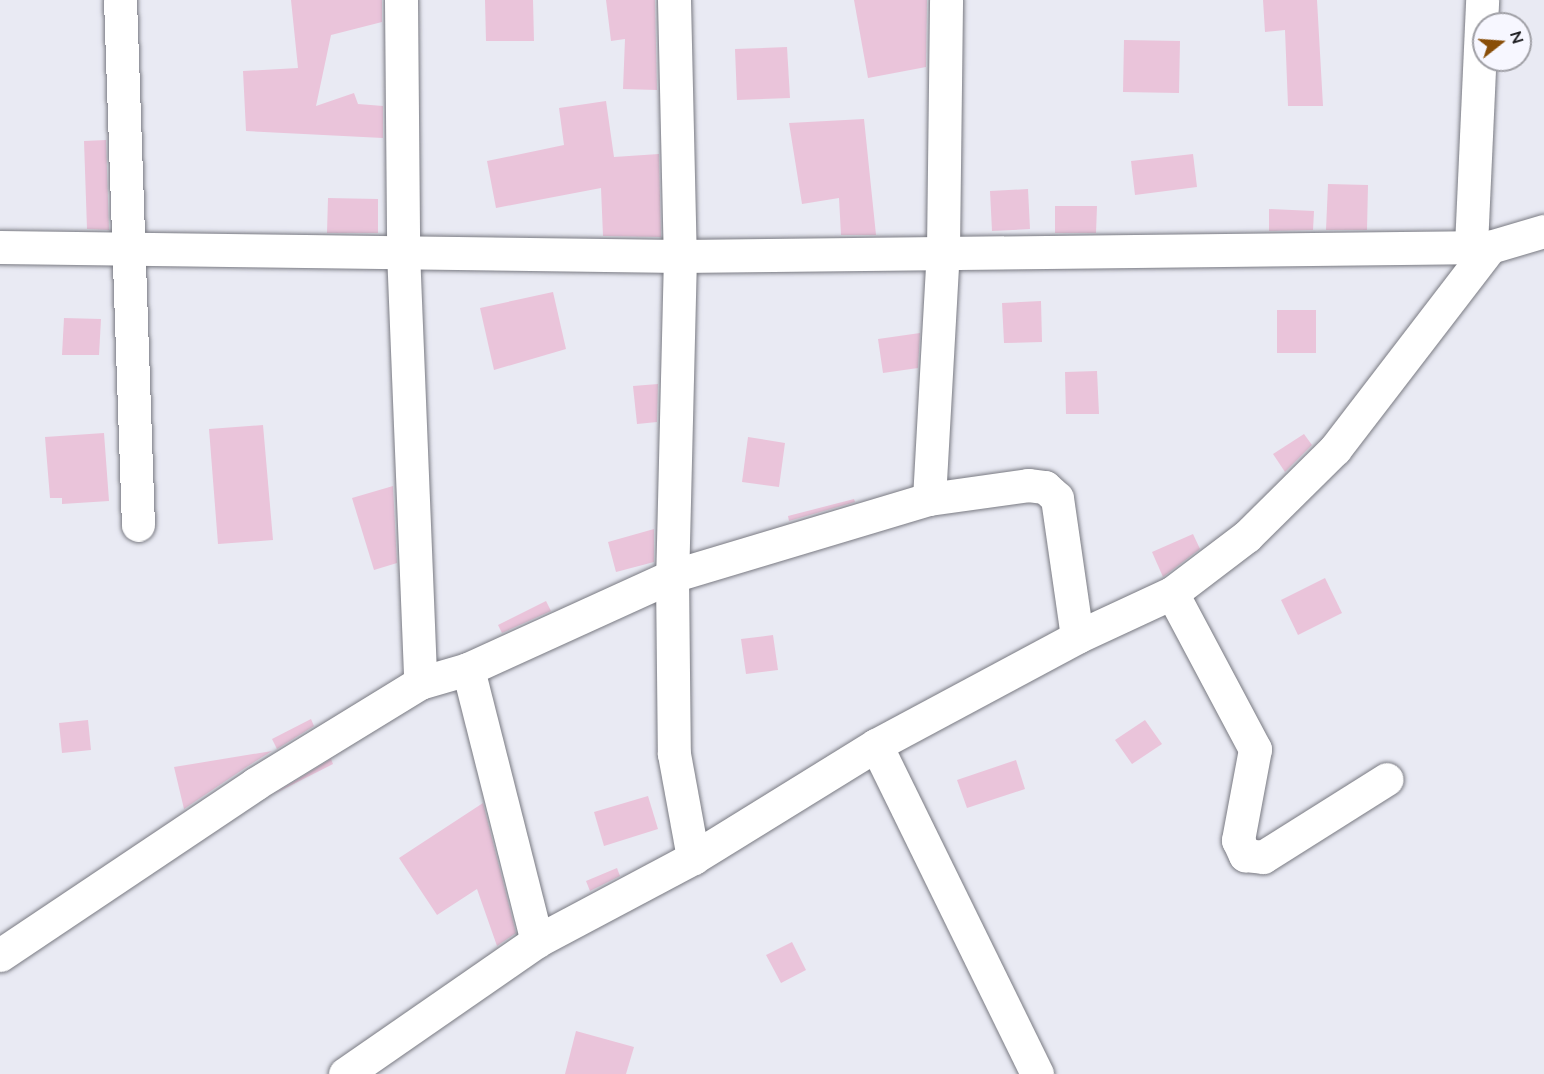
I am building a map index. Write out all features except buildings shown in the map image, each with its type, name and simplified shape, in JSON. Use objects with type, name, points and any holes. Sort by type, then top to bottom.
[{"type":"street","points":[[120,0],[138,525]]},
{"type":"street","points":[[401,0],[403,251],[420,683]]},
{"type":"street","points":[[674,0],[680,256],[672,576],[674,754],[693,858]]},
{"type":"street","points":[[929,499],[943,249],[946,0]]},
{"type":"street","points":[[345,1074],[537,941],[693,858],[876,745],[1077,637],[1172,593],[1247,536],[1335,449],[1481,246],[1482,0]]},
{"type":"street","points":[[0,247],[680,256],[943,249],[1481,246],[1544,231]]},
{"type":"street","points":[[0,954],[255,784],[420,683],[468,669],[672,576],[929,499],[1028,485],[1045,487],[1058,498],[1077,637]]},
{"type":"street","points":[[1172,593],[1255,749],[1238,840],[1245,855],[1263,857],[1387,779]]},
{"type":"street","points":[[468,669],[537,941]]},
{"type":"street","points":[[876,745],[1037,1074]]}]
